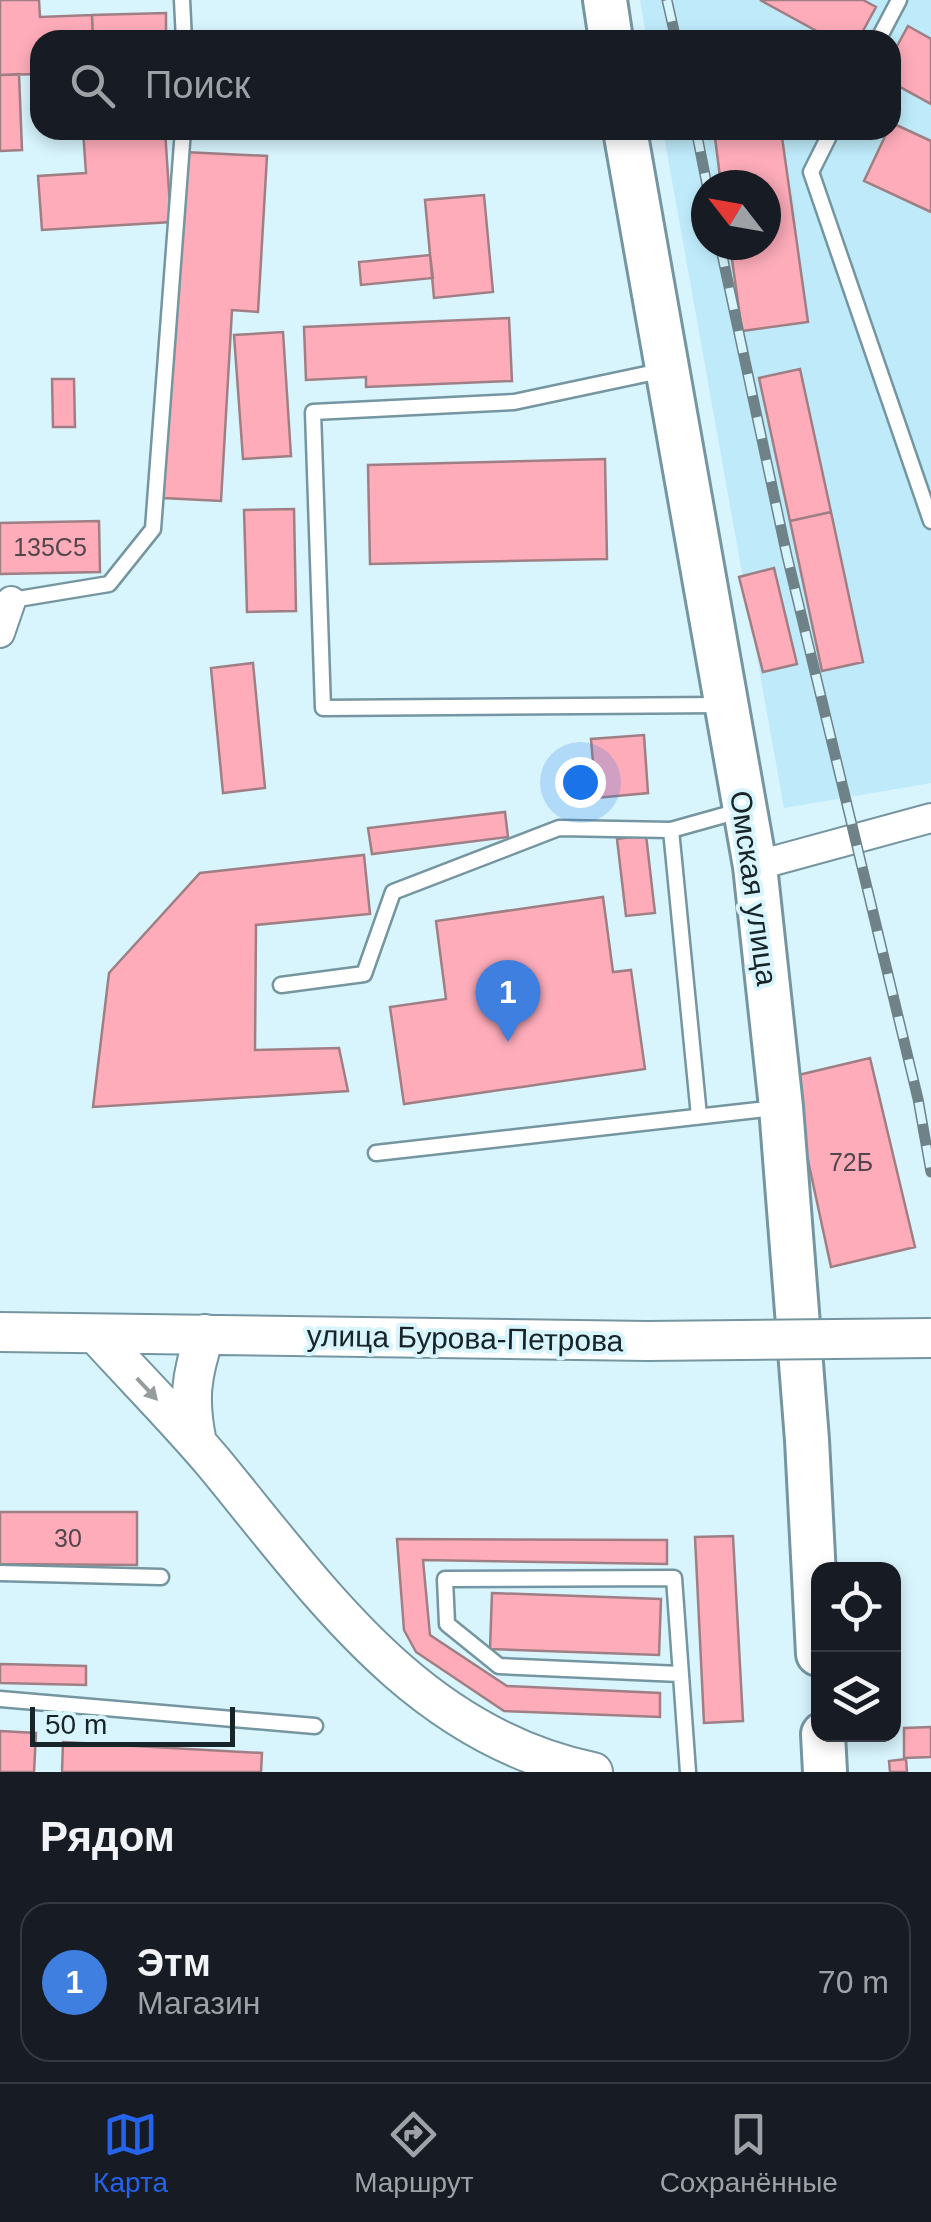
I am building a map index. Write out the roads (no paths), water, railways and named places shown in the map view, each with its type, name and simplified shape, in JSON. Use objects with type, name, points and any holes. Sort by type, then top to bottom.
[{"type":"main road","points":[[605,0],[610,30]]},
{"type":"main road","name":"Омская улица","points":[[627,140],[755,866],[781,1107],[807,1440],[818,1652]]},
{"type":"main road","name":"улица Бурова-Петрова","points":[[0,1332],[648,1340],[931,1338]]},
{"type":"main road","points":[[96,1334],[197,1443],[323,1595],[407,1681],[460,1720],[503,1744],[593,1772]]},
{"type":"main road","points":[[197,1443],[190,1406],[194,1367],[206,1334]]},
{"type":"main road","points":[[823,1742],[825,1772]]},
{"type":"street","points":[[0,633],[6,601]]},
{"type":"street","points":[[755,866],[931,818]]},
{"type":"lane","points":[[182,0],[184,30]]},
{"type":"lane","points":[[883,30],[899,0]]},
{"type":"lane","points":[[6,601],[109,584],[152,529],[182,140]]},
{"type":"lane","points":[[827,140],[811,172],[931,521]]},
{"type":"lane","points":[[668,369],[514,402],[313,412],[323,708],[726,705]]},
{"type":"lane","points":[[281,985],[364,974],[392,892],[559,828],[671,830],[745,809]]},
{"type":"lane","points":[[671,830],[699,1116]]},
{"type":"lane","points":[[376,1153],[781,1107]]},
{"type":"lane","points":[[0,1573],[160,1577]]},
{"type":"lane","points":[[680,1674],[499,1666],[447,1624],[445,1579],[674,1578],[688,1772]]},
{"type":"lane","points":[[0,1699],[316,1726]]},
{"type":"railway","points":[[667,0],[674,30]]},
{"type":"railway","points":[[698,140],[704,170]]},
{"type":"railway","points":[[723,260],[787,556],[918,1099],[931,1172]]},
{"type":"place","name":"Этм","points":[[508,1042]]}]
